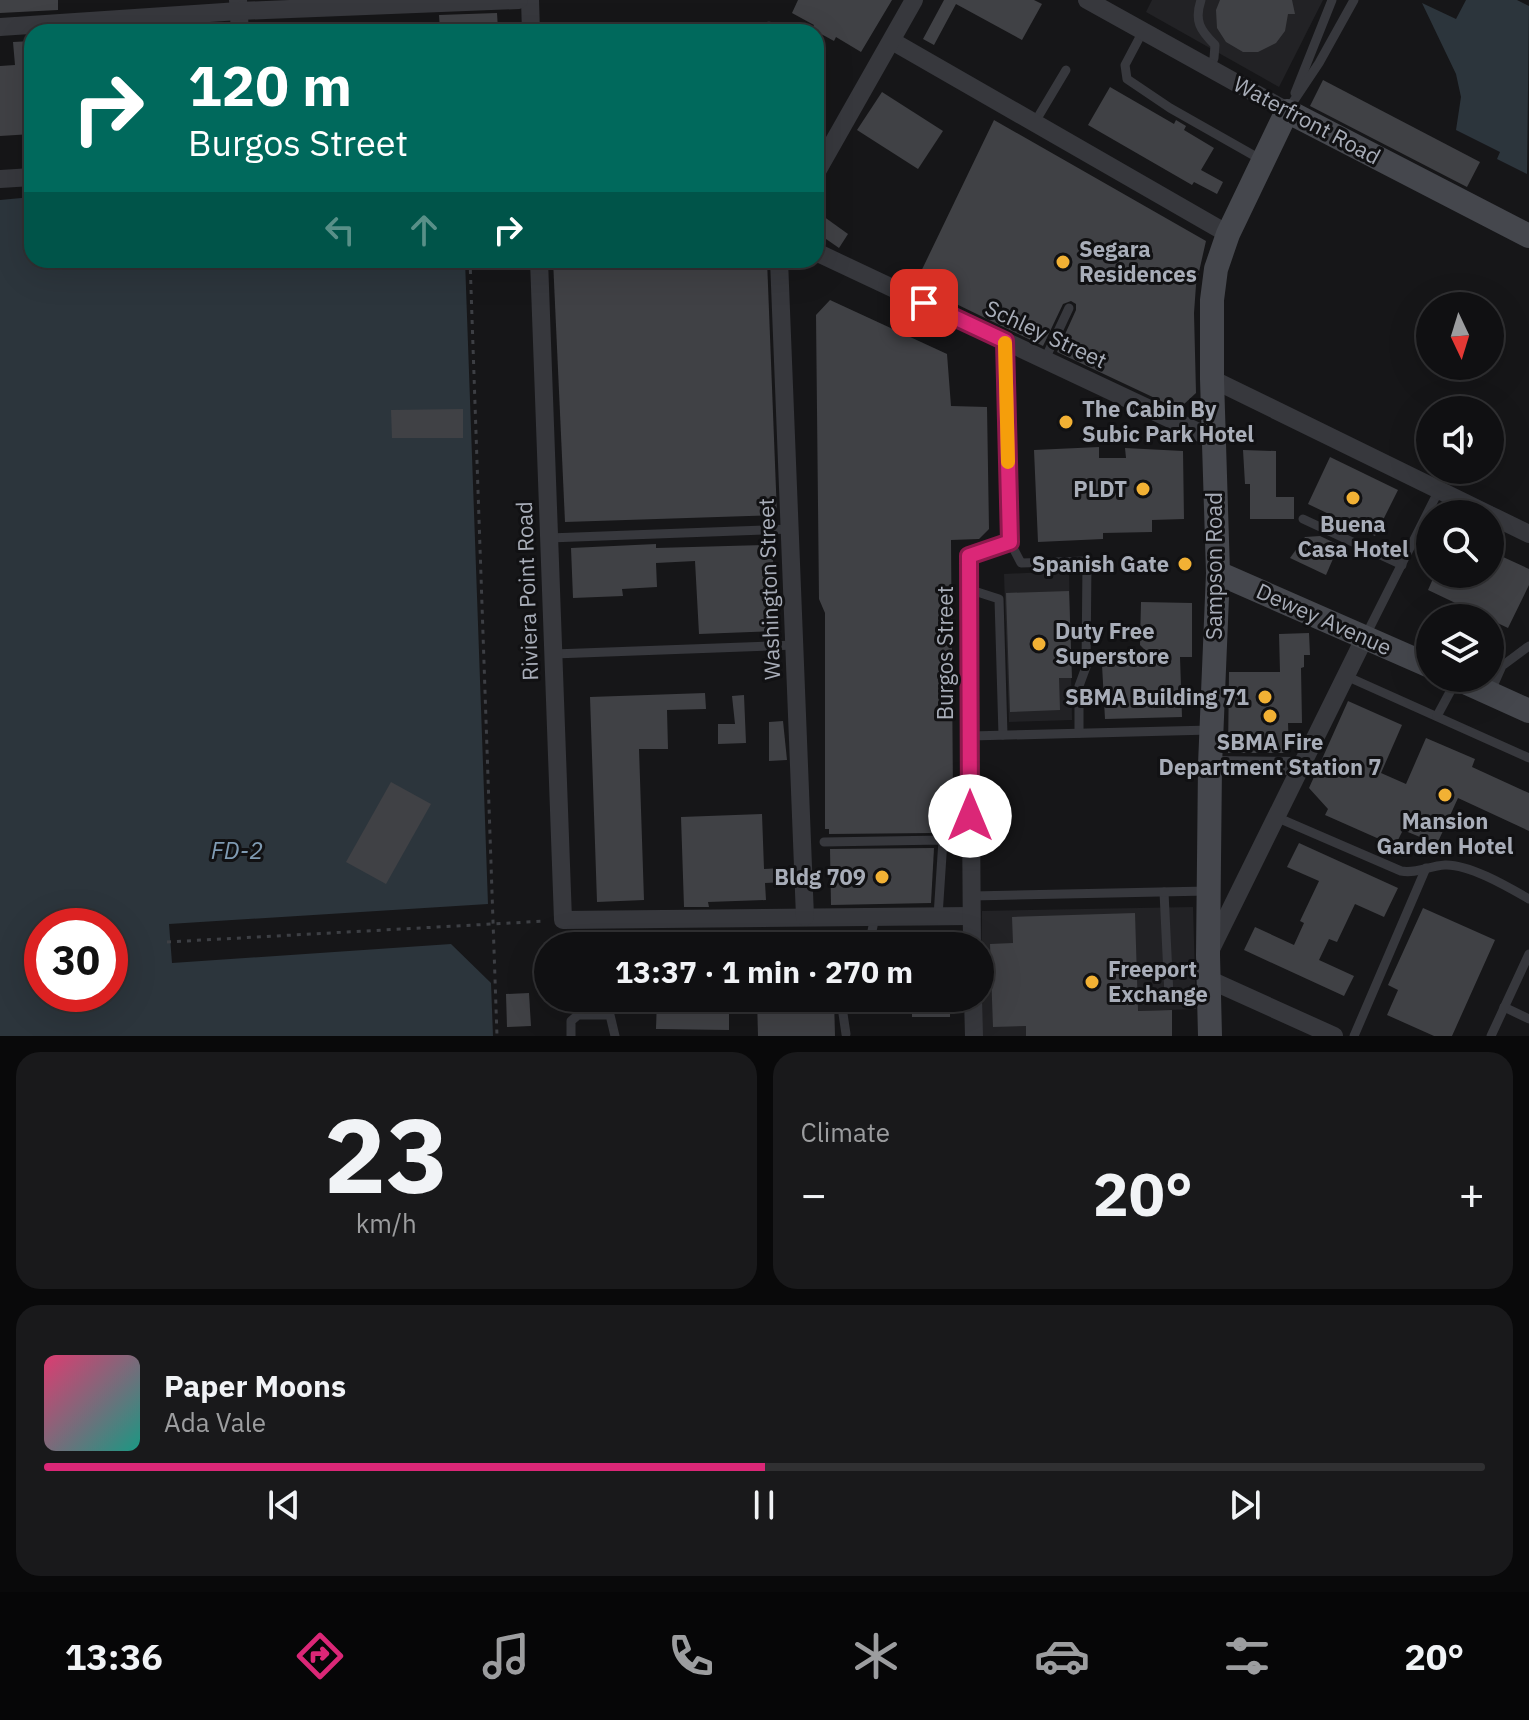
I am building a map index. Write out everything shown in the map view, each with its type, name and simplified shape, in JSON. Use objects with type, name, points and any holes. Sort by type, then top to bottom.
[{"type":"main road","name":"Sampson Road","points":[[1210,1036],[1210,765],[1218,573],[1212,300],[1216,269],[1228,234],[1288,110]]},
{"type":"main road","name":"Waterfront Road","points":[[1288,110],[1529,236]]},
{"type":"main road","name":"Dewey Avenue","points":[[1218,573],[1416,660]]},
{"type":"main road","points":[[1490,693],[1529,711]]},
{"type":"street","points":[[32,24],[238,5],[519,0]]},
{"type":"street","points":[[530,0],[531,24]]},
{"type":"street","points":[[824,159],[914,0]]},
{"type":"street","name":"Waterfront Road","points":[[1087,0],[1288,110]]},
{"type":"street","points":[[0,27],[24,25]]},
{"type":"street","points":[[892,41],[1228,234]]},
{"type":"street","points":[[0,179],[24,178]]},
{"type":"street","name":"Schley Street","points":[[824,256],[1213,439]]},
{"type":"street","name":"Riviera Point Road","points":[[539,268],[563,920]]},
{"type":"street","name":"Washington Street","points":[[779,268],[805,917]]},
{"type":"street","points":[[1005,341],[1010,542]]},
{"type":"street","points":[[1212,379],[1460,500]]},
{"type":"street","points":[[1504,522],[1529,534]]},
{"type":"street","name":"Burgos Street","points":[[972,932],[969,556],[1010,542]]},
{"type":"street","points":[[1334,1036],[1208,977],[1276,817],[1365,637]]},
{"type":"street","points":[[1210,765],[1302,766]]},
{"type":"street","points":[[563,920],[971,916]]},
{"type":"street","points":[[973,1012],[974,1036]]},
{"type":"lane","points":[[1201,0],[1197,16],[1201,30],[1215,45],[1210,68]]},
{"type":"lane","points":[[1288,110],[1332,0]]},
{"type":"lane","points":[[1288,110],[1319,63],[1354,0]]},
{"type":"lane","points":[[1143,31],[1125,65],[1127,79],[1194,123],[1263,161]]},
{"type":"lane","points":[[1035,122],[1066,70]]},
{"type":"lane","points":[[1045,359],[1069,308]]},
{"type":"lane","points":[[1365,637],[1439,490]]},
{"type":"lane","points":[[1303,519],[1402,565]]},
{"type":"lane","points":[[549,538],[791,529]]},
{"type":"lane","points":[[1010,542],[1021,563],[1087,561],[1086,667],[1079,686],[1079,733]]},
{"type":"lane","points":[[968,589],[999,599],[1003,735]]},
{"type":"lane","points":[[554,654],[795,645]]},
{"type":"lane","points":[[1490,693],[1502,666],[1529,646]]},
{"type":"lane","points":[[1346,676],[1526,757],[1529,744]]},
{"type":"lane","points":[[1437,716],[1449,692]]},
{"type":"lane","points":[[970,736],[1211,730]]},
{"type":"lane","points":[[1276,817],[1401,871],[1412,873],[1448,865],[1482,875],[1529,899]]},
{"type":"lane","points":[[824,842],[943,840],[938,916]]},
{"type":"lane","points":[[1354,1036],[1426,868]]},
{"type":"lane","points":[[971,896],[1208,891]]},
{"type":"lane","points":[[1164,892],[1169,996],[1208,977]]},
{"type":"lane","points":[[872,932],[875,916]]},
{"type":"lane","points":[[1491,1036],[1529,954]]},
{"type":"lane","points":[[1504,1007],[1529,1019]]},
{"type":"lane","points":[[843,1012],[846,1034]]},
{"type":"lane","points":[[571,1036],[571,1021],[578,1015],[610,1015],[615,1036]]},
{"type":"path","points":[[470,268],[497,1036]]},
{"type":"path","points":[[167,942],[563,920]]},
{"type":"shaded area","points":[[1152,0],[1323,0],[1279,87],[1146,12]]},
{"type":"shaded area","name":"Duty Free Superstore","points":[[1069,571],[1072,720],[1009,722],[1004,574]]},
{"type":"shaded area","name":"Freeport Exchange","points":[[1193,907],[1196,1009],[1138,1011],[1133,1036],[980,1036],[980,1012],[994,1012],[994,932],[982,932],[982,911]]},
{"type":"water","points":[[1466,0],[1517,0],[1529,6],[1527,174],[1497,159],[1500,152],[1456,130],[1461,97],[1456,74],[1422,3],[1456,19]]},
{"type":"water","name":"FD-2","points":[[24,198],[24,268],[465,268],[488,904],[169,924],[172,963],[451,944],[491,983],[493,1036],[0,1036],[0,200]]},
{"type":"building","points":[[0,0],[58,0],[58,10],[0,13]]},
{"type":"building","points":[[798,0],[892,0],[861,52],[836,37],[834,41],[824,36],[824,24],[812,24],[792,13]]},
{"type":"building","points":[[944,0],[1034,0],[1042,4],[1022,40],[956,4],[934,45],[923,39]]},
{"type":"building","points":[[1220,0],[1292,0],[1295,14],[1288,14],[1285,31],[1276,43],[1258,52],[1243,52],[1226,42],[1217,28],[1216,10]]},
{"type":"building","points":[[497,13],[498,24],[440,24],[439,15]]},
{"type":"building","points":[[24,41],[24,134],[0,136],[0,66],[15,65],[13,42]]},
{"type":"building","points":[[1323,80],[1480,162],[1467,187],[1310,106]]},
{"type":"building","points":[[1110,87],[1174,124],[1176,120],[1186,126],[1184,130],[1214,148],[1201,170],[1223,182],[1217,194],[1194,182],[1192,185],[1088,125]]},
{"type":"building","points":[[882,92],[943,131],[918,169],[857,130]]},
{"type":"building","name":"Segara Residences","points":[[994,120],[1206,241],[1196,285],[1194,313],[1196,393],[1183,405],[1176,408],[1057,352],[1076,310],[1076,304],[1071,301],[1063,304],[1043,346],[915,284]]},
{"type":"building","points":[[824,217],[848,234],[839,248],[824,238]]},
{"type":"building","points":[[553,268],[767,268],[777,515],[565,522]]},
{"type":"building","points":[[830,300],[947,354],[951,406],[987,407],[989,529],[979,539],[951,540],[953,797],[940,797],[941,827],[934,827],[934,833],[829,834],[829,829],[825,829],[825,613],[819,599],[816,315]]},
{"type":"building","points":[[463,409],[463,438],[392,438],[391,410]]},
{"type":"building","points":[[1099,447],[1099,458],[1126,458],[1125,448],[1183,451],[1184,519],[1152,520],[1152,532],[1103,533],[1103,539],[1038,542],[1034,450]]},
{"type":"building","points":[[1243,450],[1276,451],[1276,497],[1294,497],[1294,519],[1250,519],[1250,484],[1245,484]]},
{"type":"building","points":[[1330,457],[1398,490],[1375,536],[1308,504]]},
{"type":"building","points":[[1320,536],[1339,545],[1326,575],[1290,558],[1305,537]]},
{"type":"building","points":[[656,544],[656,548],[768,545],[768,559],[773,559],[776,631],[699,634],[695,561],[656,563],[657,587],[622,589],[623,596],[573,598],[571,548]]},
{"type":"building","points":[[1504,557],[1529,569],[1529,585],[1508,628],[1504,626],[1504,604],[1457,604],[1428,590],[1504,588]]},
{"type":"building","name":"Duty Free Superstore","points":[[1069,591],[1072,678],[1059,678],[1060,710],[1010,712],[1006,593]]},
{"type":"building","points":[[1141,602],[1192,603],[1192,657],[1180,657],[1182,717],[1105,719],[1102,665],[1158,663],[1140,645]]},
{"type":"building","name":"SBMA Building 71","points":[[1309,633],[1310,655],[1304,655],[1304,667],[1301,668],[1302,723],[1288,723],[1289,753],[1228,753],[1229,672],[1280,672],[1279,634]]},
{"type":"building","points":[[705,693],[706,709],[667,710],[668,749],[639,749],[644,900],[597,902],[590,697]]},
{"type":"building","points":[[744,695],[746,743],[718,744],[718,724],[735,724],[732,696]]},
{"type":"building","points":[[1348,701],[1402,725],[1381,773],[1406,784],[1426,738],[1475,759],[1472,767],[1529,793],[1529,831],[1458,798],[1437,844],[1403,830],[1395,846],[1325,815],[1328,809],[1309,788]]},
{"type":"building","points":[[783,721],[787,760],[769,761],[769,722]]},
{"type":"building","points":[[391,782],[431,804],[386,884],[346,862]]},
{"type":"building","points":[[762,814],[764,869],[785,868],[786,882],[765,883],[766,900],[708,902],[709,907],[684,907],[681,817]]},
{"type":"building","points":[[1299,843],[1398,888],[1384,917],[1355,904],[1337,942],[1329,939],[1319,960],[1354,976],[1344,996],[1244,950],[1255,927],[1294,945],[1304,923],[1300,921],[1319,881],[1287,867]]},
{"type":"building","name":"Bldg 709","points":[[934,848],[931,903],[831,905],[830,849]]},
{"type":"building","points":[[1423,908],[1495,940],[1452,1036],[1434,1036],[1387,1015],[1398,990],[1388,985]]},
{"type":"building","name":"Freeport Exchange","points":[[1135,913],[1138,1011],[1172,1010],[1172,1036],[1026,1036],[1026,1026],[993,1027],[994,944],[1013,943],[1012,917]]},
{"type":"building","points":[[529,993],[531,1026],[507,1027],[506,994]]},
{"type":"building","points":[[657,1012],[729,1012],[729,1030],[656,1029]]},
{"type":"building","points":[[757,1012],[834,1012],[835,1036],[758,1036]]},
{"type":"building","points":[[912,1012],[950,1012],[950,1017],[912,1017]]},
{"type":"slow traffic","points":[[1005,343],[1008,462]]},
{"type":"place","name":"Segara Residences","points":[[1063,262]]},
{"type":"place","name":"The Cabin By Subic Park Hotel","points":[[1066,422]]},
{"type":"place","name":"PLDT","points":[[1143,489]]},
{"type":"place","name":"Buena Casa Hotel","points":[[1353,498]]},
{"type":"place","name":"Spanish Gate","points":[[1185,564]]},
{"type":"place","name":"Duty Free Superstore","points":[[1039,644]]},
{"type":"place","name":"SBMA Building 71","points":[[1265,697]]},
{"type":"place","name":"SBMA Fire Department Station 7","points":[[1270,716]]},
{"type":"place","name":"Mansion Garden Hotel","points":[[1445,795]]},
{"type":"place","name":"Bldg 709","points":[[882,877]]},
{"type":"place","name":"Freeport Exchange","points":[[1092,982]]},
{"type":"route","points":[[924,303],[1005,341],[1010,542],[969,556],[970,816]]}]
